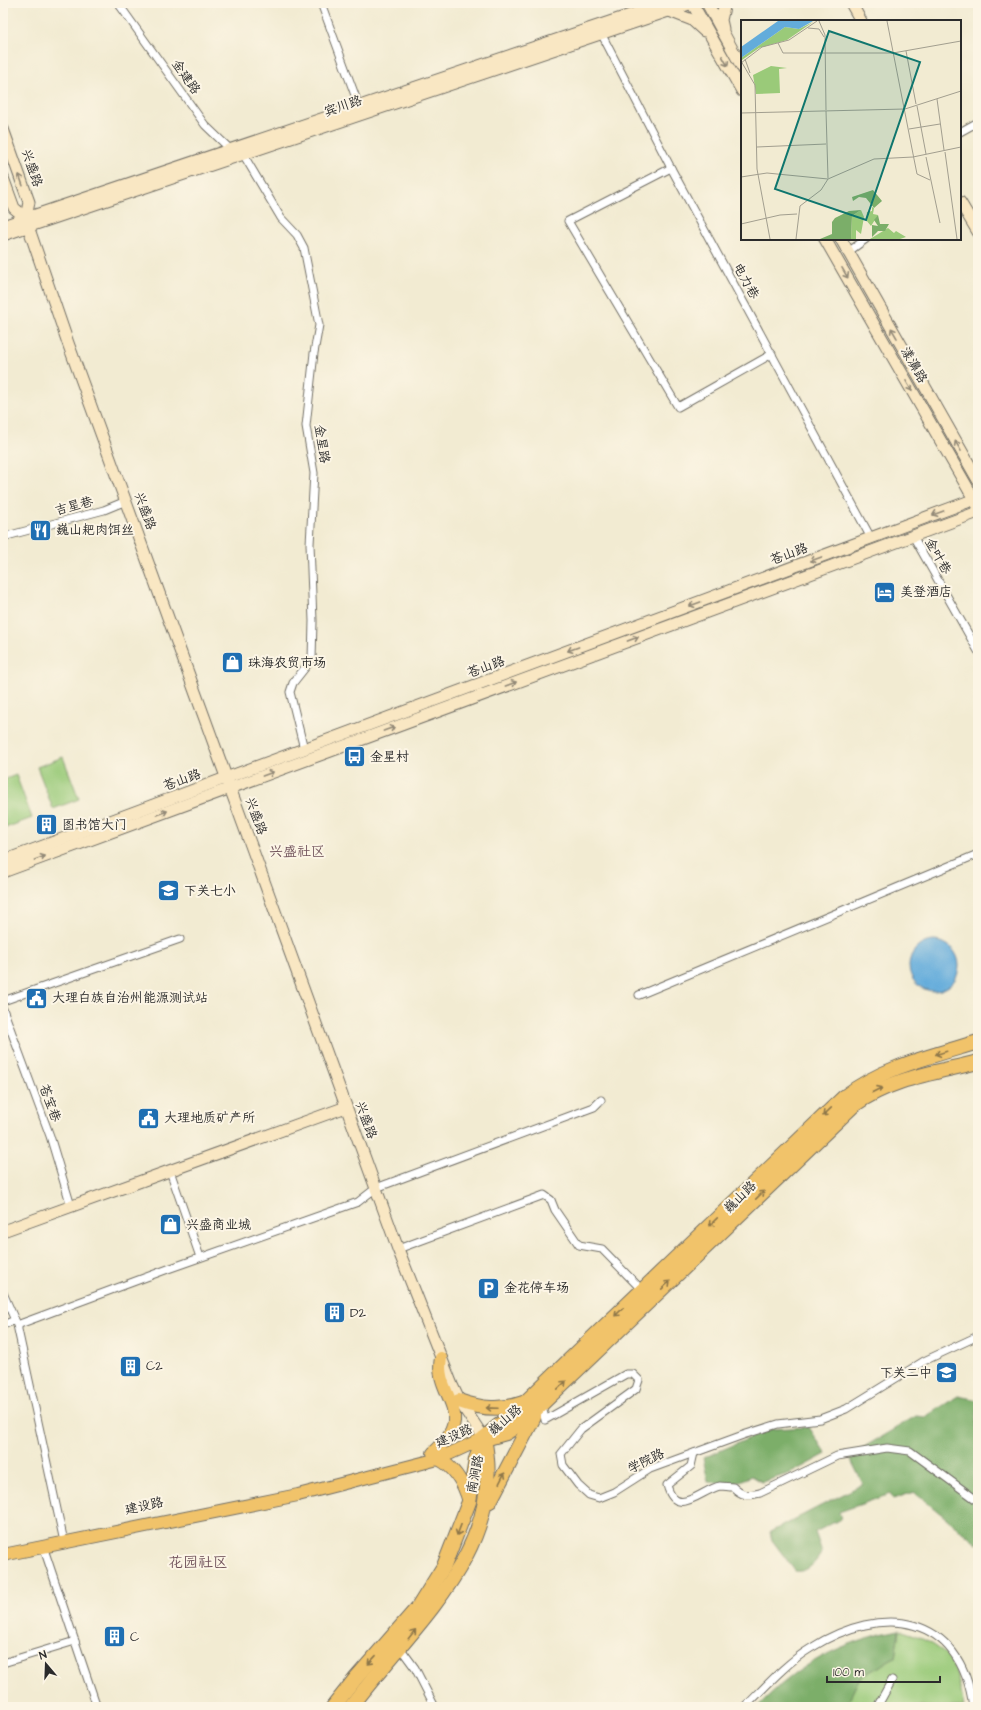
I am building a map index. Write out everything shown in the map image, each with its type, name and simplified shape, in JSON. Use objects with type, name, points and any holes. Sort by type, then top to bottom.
[{"type":"highway","name":"巍山路","points":[[484,1438],[501,1435],[511,1431],[542,1404],[835,1122],[857,1095],[878,1075],[978,1042]]},
{"type":"highway","points":[[914,1062],[918,1076]]},
{"type":"highway","name":"巍山路","points":[[484,1438],[525,1402],[826,1113],[857,1095],[918,1076],[978,1062]]},
{"type":"highway","points":[[459,1400],[478,1407],[493,1408],[507,1408],[525,1402]]},
{"type":"highway","points":[[478,1525],[542,1404]]},
{"type":"highway","name":"南涧路","points":[[351,1707],[396,1644],[444,1566],[469,1502],[476,1459],[484,1438]]},
{"type":"highway","name":"南涧路","points":[[333,1707],[352,1682],[396,1644],[434,1608],[451,1580],[478,1525],[485,1503],[488,1484],[488,1464],[484,1438]]},
{"type":"main road","name":"宾川路","points":[[3,235],[27,222],[230,149],[663,6],[692,3]]},
{"type":"main road","points":[[692,3],[741,89]]},
{"type":"main road","points":[[707,3],[741,64]]},
{"type":"main road","points":[[724,34],[721,20],[725,3]]},
{"type":"main road","points":[[844,3],[853,20]]},
{"type":"main road","points":[[851,3],[860,20]]},
{"type":"main road","name":"宾川路","points":[[3,226],[27,222],[243,154],[601,33],[663,6]]},
{"type":"main road","points":[[663,6],[692,20],[711,36]]},
{"type":"main road","name":"兴盛路","points":[[3,128],[29,202],[27,222]]},
{"type":"main road","name":"兴盛路","points":[[3,178],[14,208],[27,222],[70,349],[398,1249],[459,1400],[484,1438]]},
{"type":"main road","points":[[961,204],[978,232]]},
{"type":"main road","name":"漾濞路","points":[[826,240],[977,501]]},
{"type":"main road","name":"漾濞路","points":[[842,240],[978,480]]},
{"type":"main road","name":"苍山路","points":[[3,872],[229,783],[304,749],[871,538],[977,501]]},
{"type":"main road","name":"苍山路","points":[[3,861],[229,783],[978,512]]},
{"type":"main road","points":[[3,1231],[346,1108]]},
{"type":"main road","points":[[441,1358],[442,1374],[455,1417],[449,1434],[436,1456],[448,1465],[457,1475],[464,1487],[469,1502]]},
{"type":"main road","name":"建设路","points":[[3,1555],[298,1495],[436,1456],[465,1442],[484,1438]]},
{"type":"main road","name":"建设路","points":[[3,1549],[293,1489],[436,1456]]},
{"type":"street","name":"金建路","points":[[118,3],[205,125],[230,149],[243,154]]},
{"type":"street","points":[[321,3],[358,106]]},
{"type":"street","name":"电力巷","points":[[601,33],[671,168],[871,538]]},
{"type":"street","points":[[961,131],[978,122]]},
{"type":"street","name":"金星路","points":[[243,154],[281,218],[298,235],[304,248],[319,326],[314,353],[306,426],[314,473],[310,544],[313,621],[312,659],[293,683],[290,692],[304,749]]},
{"type":"street","points":[[671,168],[568,221],[678,407],[772,354]]},
{"type":"street","points":[[848,252],[865,240]]},
{"type":"street","name":"吉星巷","points":[[3,537],[104,510],[126,501]]},
{"type":"street","name":"金叶巷","points":[[913,536],[978,651]]},
{"type":"street","points":[[639,995],[978,854]]},
{"type":"street","points":[[3,1001],[180,939]]},
{"type":"street","name":"苍宝巷","points":[[3,1009],[50,1136],[71,1206]]},
{"type":"street","points":[[3,1325],[17,1324],[200,1257],[358,1202],[376,1188],[594,1107],[601,1100]]},
{"type":"street","points":[[170,1171],[200,1257]]},
{"type":"street","points":[[398,1249],[544,1195],[552,1200],[555,1210],[579,1245],[602,1249],[642,1290]]},
{"type":"street","points":[[3,1293],[17,1324],[63,1537]]},
{"type":"street","name":"学院路","points":[[545,1420],[626,1374],[633,1374],[639,1380],[636,1389],[581,1430],[564,1448],[561,1454],[561,1462],[574,1480],[589,1495],[599,1498],[614,1492],[650,1469],[694,1453],[778,1424],[820,1419],[846,1409],[924,1361],[978,1336]]},
{"type":"street","points":[[526,1432],[545,1420],[542,1404]]},
{"type":"street","points":[[694,1453],[691,1466],[667,1485],[677,1500],[686,1502],[719,1486],[733,1487],[740,1494],[747,1496],[760,1493],[837,1456],[887,1448],[910,1451],[978,1501]]},
{"type":"street","points":[[43,1546],[97,1707]]},
{"type":"street","points":[[745,1707],[794,1660],[821,1642],[839,1634],[865,1626],[894,1621],[920,1627],[939,1638],[950,1647],[963,1668],[973,1707]]},
{"type":"street","points":[[3,1664],[75,1641]]},
{"type":"street","points":[[396,1644],[415,1668],[435,1707]]},
{"type":"street","points":[[876,1707],[892,1680]]},
{"type":"green space","points":[[63,757],[79,799],[53,809],[37,767]]},
{"type":"green space","points":[[16,775],[32,818],[5,828],[3,823],[3,780]]},
{"type":"green space","points":[[958,1396],[978,1400],[976,1428],[978,1429],[978,1544],[914,1492],[893,1499],[890,1494],[839,1512],[841,1519],[815,1532],[822,1552],[817,1559],[808,1569],[795,1571],[772,1540],[770,1532],[863,1484],[849,1456],[916,1416],[925,1417]]},
{"type":"green space","points":[[809,1427],[826,1454],[791,1473],[762,1482],[752,1476],[733,1484],[708,1482],[703,1458],[771,1429]]},
{"type":"green space","points":[[899,1630],[929,1641],[946,1655],[957,1676],[964,1707],[845,1707],[860,1677],[895,1658]]},
{"type":"green space","points":[[899,1630],[895,1658],[860,1677],[845,1707],[757,1707],[789,1679],[822,1657],[839,1648],[858,1641]]},
{"type":"water","points":[[934,941],[948,945],[955,952],[959,966],[955,980],[948,987],[934,991],[920,987],[913,980],[909,966],[913,952],[920,945]]},
{"type":"place","name":"巍山耙肉饵丝","points":[[41,530]]},
{"type":"place","name":"美登酒店","points":[[885,592]]},
{"type":"place","name":"珠海农贸市场","points":[[232,663]]},
{"type":"place","name":"金星村","points":[[354,757]]},
{"type":"place","name":"图书馆大门","points":[[46,825]]},
{"type":"place","name":"下关七小","points":[[168,891]]},
{"type":"place","name":"大理白族自治州能源测试站","points":[[37,998]]},
{"type":"place","name":"大理地质矿产所","points":[[148,1118]]},
{"type":"place","name":"兴盛商业城","points":[[170,1225]]},
{"type":"place","name":"金花停车场","points":[[488,1288]]},
{"type":"place","name":"D2","points":[[335,1313]]},
{"type":"place","name":"C2","points":[[130,1366]]},
{"type":"place","name":"下关二中","points":[[947,1373]]},
{"type":"place","name":"C","points":[[114,1637]]},
{"type":"district","name":"兴盛社区","points":[[297,852]]},
{"type":"district","name":"花园社区","points":[[198,1562]]}]
